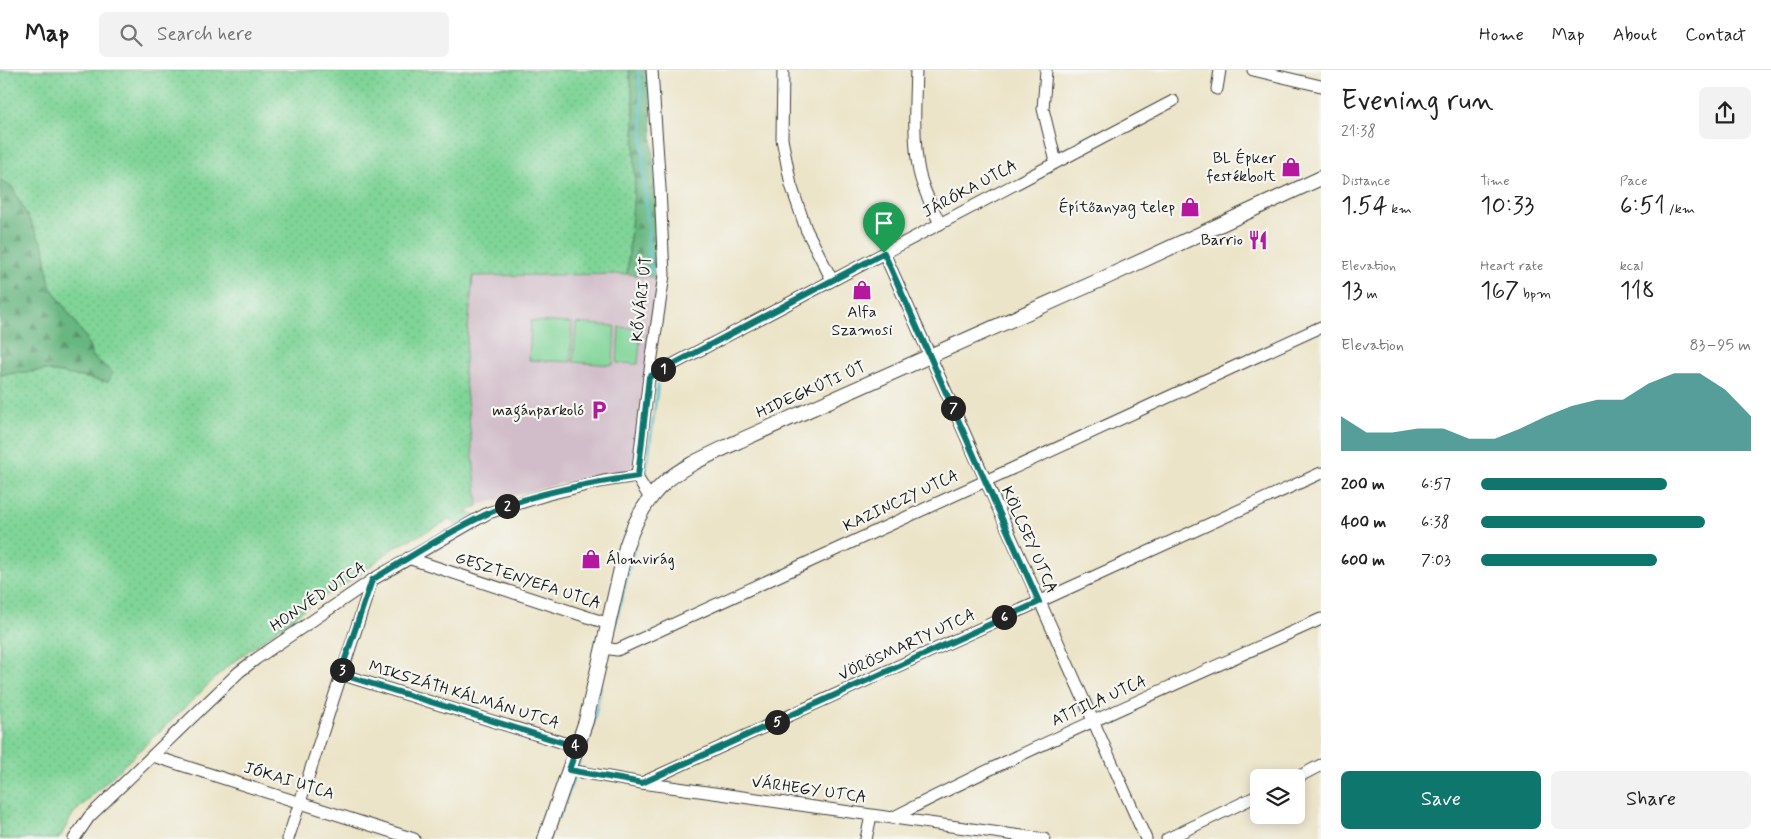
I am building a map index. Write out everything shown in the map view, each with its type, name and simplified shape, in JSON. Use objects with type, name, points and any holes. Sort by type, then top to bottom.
[{"type":"main road","name":"HIDEGKÚTI ÚT","points":[[545,839],[574,771],[577,747],[607,649],[609,624],[626,547],[636,520],[650,498],[671,476],[738,441],[1321,178]]},
{"type":"street","name":"KŐVÁRI ÚT","points":[[638,476],[649,377],[664,275],[652,70]]},
{"type":"street","points":[[783,70],[782,139],[791,185],[806,229],[832,280]]},
{"type":"street","points":[[916,70],[915,137],[918,168],[925,190],[940,224]]},
{"type":"street","points":[[1046,70],[1043,109],[1056,162]]},
{"type":"street","points":[[1217,89],[1220,70]]},
{"type":"street","points":[[1253,70],[1321,86]]},
{"type":"street","name":"JÁRÓKA UTCA","points":[[649,377],[1174,101]]},
{"type":"street","name":"KÖLCSEY UTCA","points":[[884,253],[1146,839]]},
{"type":"street","name":"KAZINCZY UTCA","points":[[607,649],[616,650],[1321,327]]},
{"type":"street","name":"VÖRÖSMARTY UTCA","points":[[642,783],[1321,473]]},
{"type":"street","points":[[638,476],[650,498]]},
{"type":"street","name":"HONVÉD UTCA","points":[[74,839],[89,818],[239,672],[372,580],[488,513],[505,506],[604,481],[638,476]]},
{"type":"street","name":"GESZTENYEFA UTCA","points":[[408,558],[609,624]]},
{"type":"street","points":[[288,839],[372,580]]},
{"type":"street","name":"ATTILA UTCA","points":[[892,818],[940,793],[1094,721],[1321,620]]},
{"type":"street","name":"MIKSZÁTH KÁLMÁN UTCA","points":[[340,674],[577,747]]},
{"type":"street","name":"JÓKAI UTCA","points":[[153,756],[414,839]]},
{"type":"street","points":[[1305,773],[1321,765]]},
{"type":"street","name":"VÁRHEGY UTCA","points":[[574,771],[642,783],[1044,839]]},
{"type":"street","points":[[1167,839],[1250,799]]},
{"type":"street","points":[[866,839],[872,816]]},
{"type":"shaded area","points":[[627,274],[659,278],[632,468],[594,475],[478,505],[464,371],[473,276]]},
{"type":"green space","points":[[0,70],[629,70],[634,107],[635,180],[627,274],[473,276],[464,371],[478,506],[466,512],[476,516],[456,526],[451,519],[392,549],[358,576],[310,605],[228,666],[73,814],[59,839],[0,839],[0,375],[45,370],[108,382],[113,373],[93,357],[86,338],[50,286],[44,248],[12,187],[0,180]]},
{"type":"green space","points":[[629,70],[649,70],[659,278],[627,274],[635,180],[634,107]]},
{"type":"green space","points":[[0,180],[12,187],[44,248],[50,286],[86,338],[93,357],[113,373],[108,382],[45,370],[0,375]]},
{"type":"green space","points":[[531,321],[572,323],[571,362],[529,360]]},
{"type":"green space","points":[[576,323],[615,326],[613,365],[573,362]]},
{"type":"green space","points":[[619,327],[641,329],[638,364],[617,363]]},
{"type":"waterway","points":[[638,70],[641,89],[644,185],[649,232],[647,244],[652,273]]},
{"type":"waterway","points":[[646,473],[658,385]]},
{"type":"waterway","points":[[615,625],[638,534]]},
{"type":"waterway","points":[[577,768],[593,725],[601,687]]},
{"type":"waterway","points":[[559,818],[575,775]]},
{"type":"place","name":"BL Épker festékbolt","points":[[1291,167]]},
{"type":"place","name":"Építőanyag telep","points":[[1190,207]]},
{"type":"place","name":"Barrio","points":[[1258,240]]},
{"type":"place","name":"Alfa Szamosi","points":[[862,290]]},
{"type":"place","name":"magánparkoló","points":[[599,410]]},
{"type":"place","name":"Álomvirág","points":[[591,559]]},
{"type":"route","points":[[884,253],[1039,602],[642,783],[569,770],[577,747],[340,674],[372,580],[453,532],[505,506],[604,481],[638,476],[649,377],[884,253]]}]
